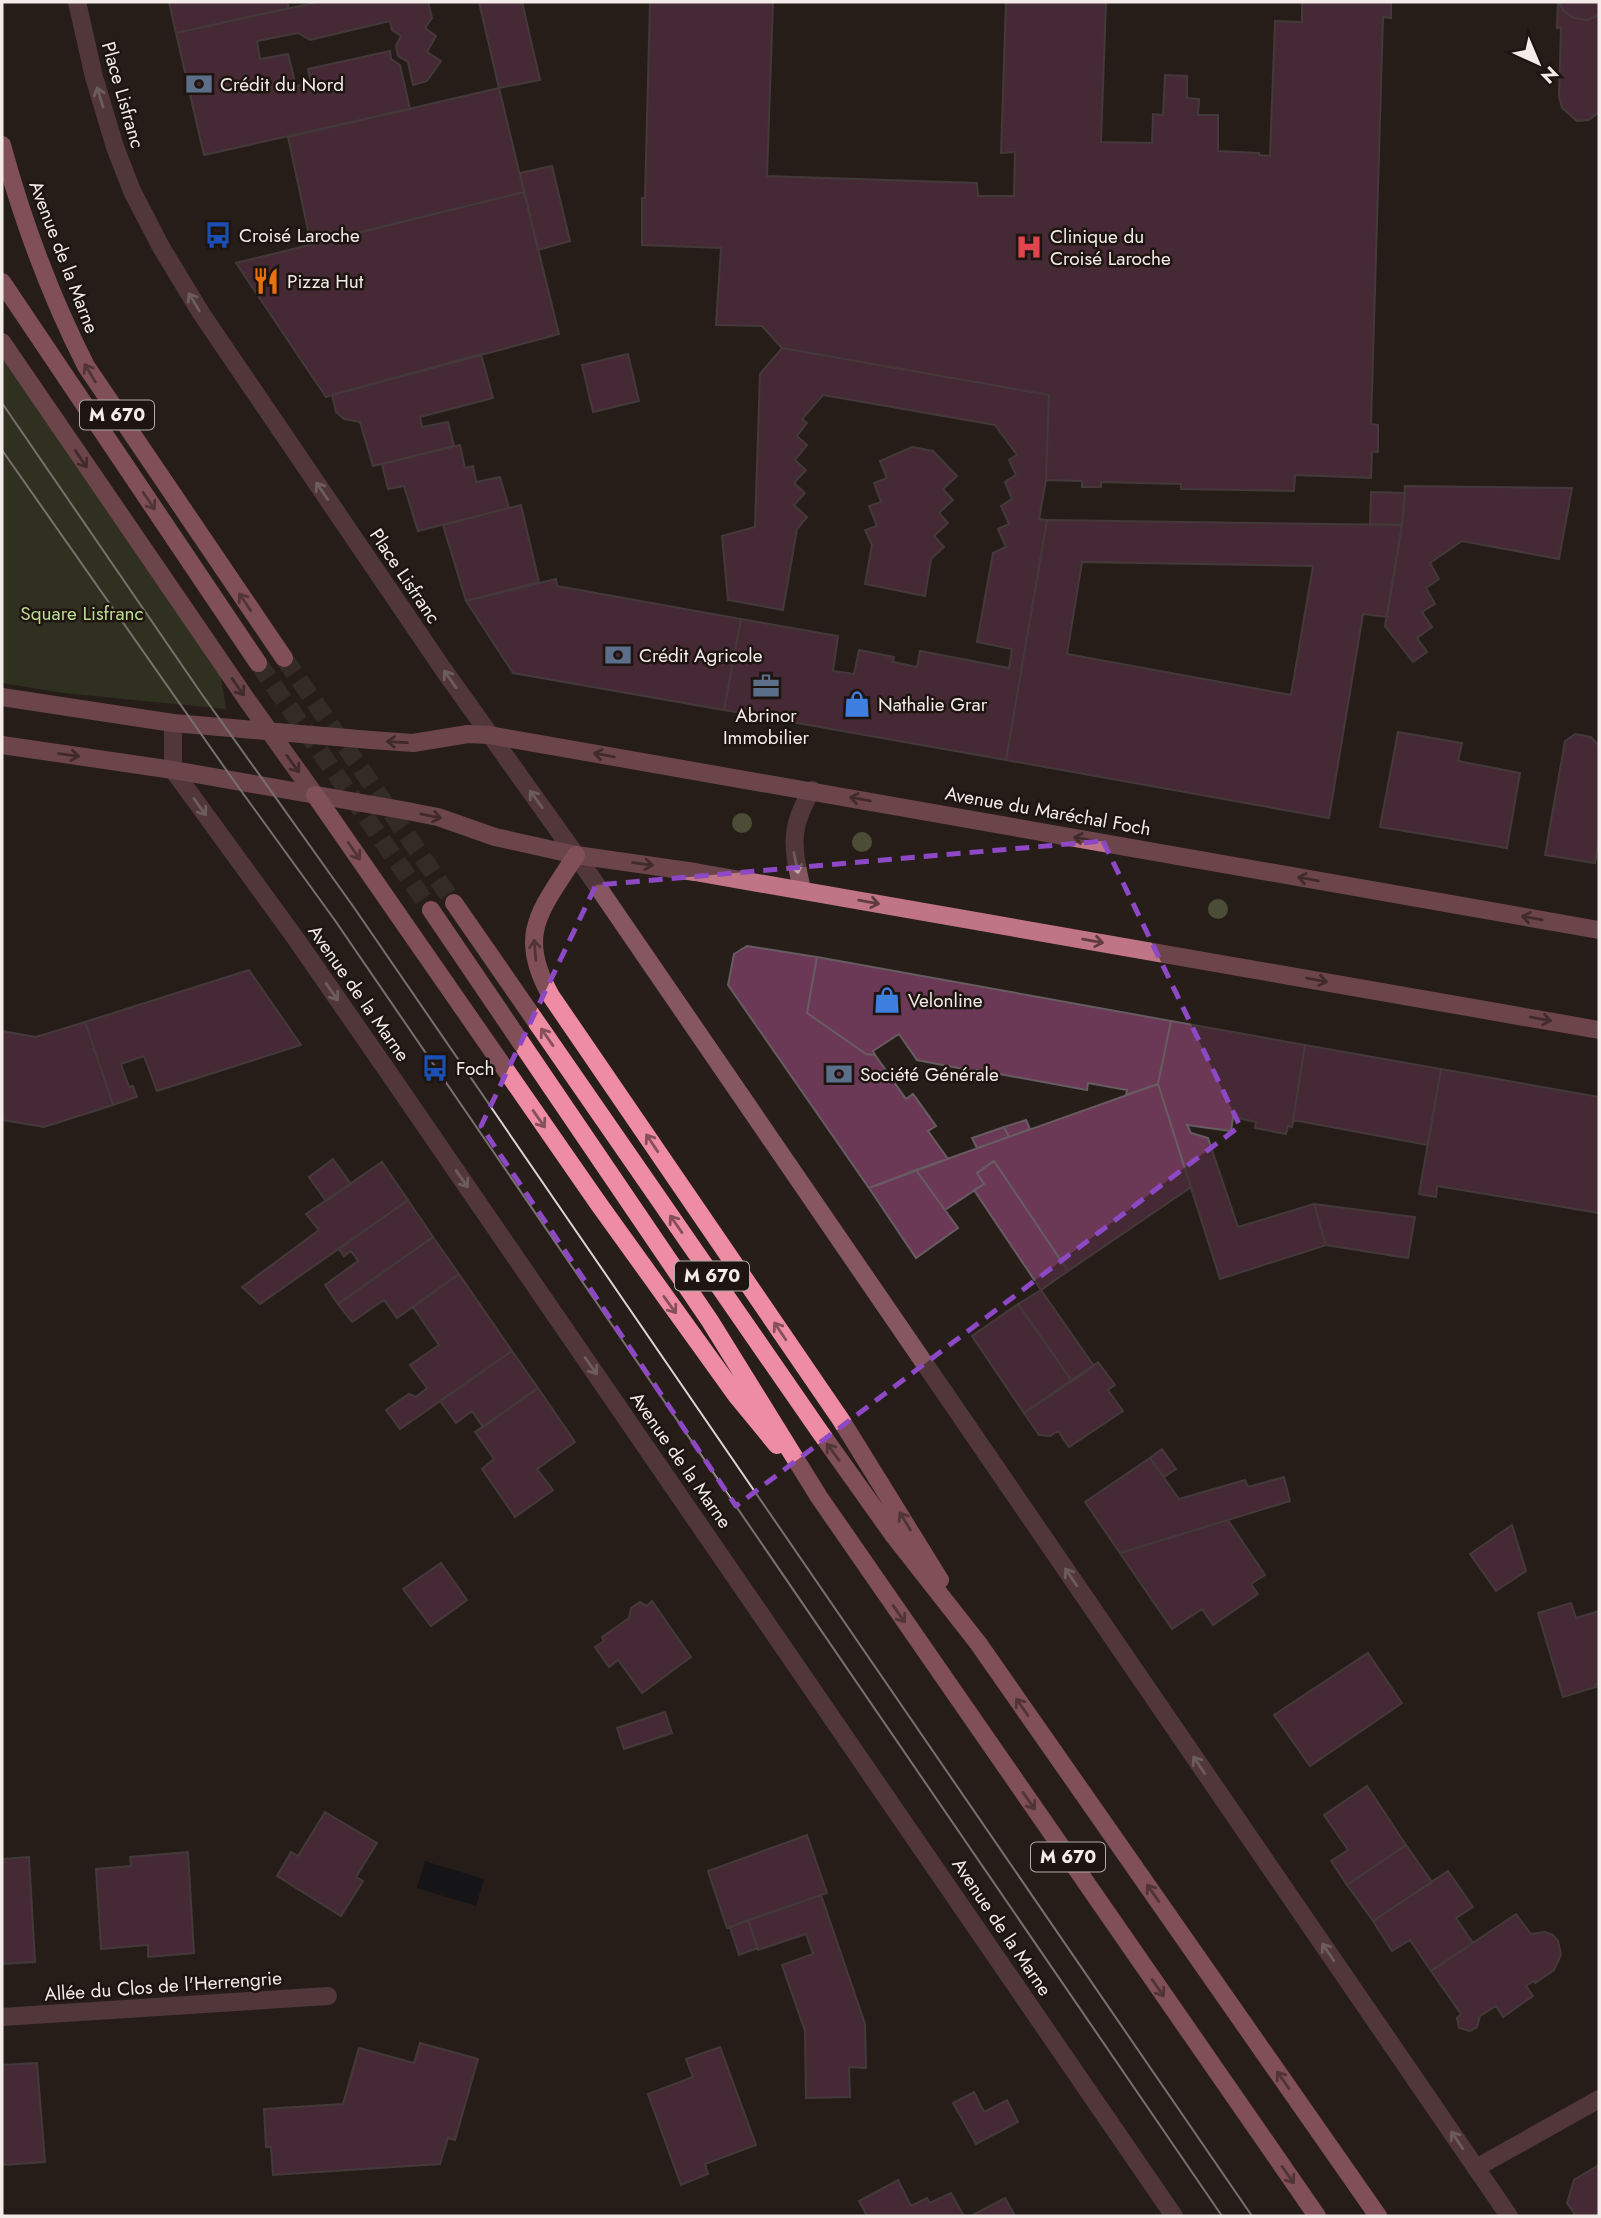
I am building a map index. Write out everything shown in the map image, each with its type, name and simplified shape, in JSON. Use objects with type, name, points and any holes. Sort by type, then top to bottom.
[{"type":"main road","name":"Avenue de la Marne","points":[[2,145],[38,261],[60,315],[86,366],[284,658]]},
{"type":"main road","name":"M 670","points":[[2,282],[258,663]]},
{"type":"main road","points":[[2,342],[598,1203],[736,1395],[819,1497]]},
{"type":"main road","points":[[2,697],[173,723],[270,732],[414,743],[468,734],[489,735]]},
{"type":"main road","name":"Avenue du Maréchal Foch","points":[[489,735],[1599,930]]},
{"type":"main road","points":[[2,745],[173,770],[438,817],[495,838],[576,855],[802,890],[1599,1030]]},
{"type":"main road","points":[[576,855],[537,916],[535,954],[539,975],[870,1464],[978,1643]]},
{"type":"main road","name":"M 670","points":[[454,903],[820,1433],[894,1536],[978,1643],[1378,2216]]},
{"type":"main road","name":"M 670","points":[[431,910],[710,1321],[819,1497],[1317,2216]]},
{"type":"street","name":"Place Lisfranc","points":[[76,2],[115,147],[132,191],[161,247],[201,313],[489,735]]},
{"type":"street","points":[[173,723],[173,770]]},
{"type":"street","points":[[489,735],[576,855],[1509,2216]]},
{"type":"street","name":"Avenue de la Marne","points":[[173,770],[363,1036],[1174,2216]]},
{"type":"street","points":[[802,890],[794,851],[795,832],[800,811],[812,790]]},
{"type":"street","name":"Allée du Clos de l'Herrengrie","points":[[2,2017],[328,1996]]},
{"type":"street","points":[[1476,2168],[1599,2099]]},
{"type":"highlighted area","points":[[1103,841],[1240,1126],[736,1506],[481,1126],[596,885]]},
{"type":"green space","name":"Square Lisfranc","points":[[2,355],[220,672],[226,709],[64,693],[2,683]]},
{"type":"shaded area","points":[[425,1861],[484,1879],[476,1906],[417,1888]]},
{"type":"building","points":[[169,2],[287,2],[289,8],[176,33]]},
{"type":"building","points":[[318,2],[428,2],[432,18],[425,28],[436,36],[427,52],[441,61],[427,81],[413,85],[408,62],[398,56],[396,46],[401,36],[392,30],[390,21],[310,40],[298,33],[257,41],[260,59],[288,54],[296,86],[311,83],[308,69],[390,51],[391,59],[400,65],[410,109],[204,155],[176,33]]},
{"type":"building","points":[[479,2],[522,2],[540,80],[499,88]]},
{"type":"building","name":"Clinique du Croisé Laroche","points":[[650,2],[773,2],[767,176],[977,183],[978,196],[1014,196],[1015,152],[1001,153],[1006,2],[1106,2],[1101,142],[1152,143],[1153,114],[1163,115],[1165,75],[1187,76],[1187,98],[1199,99],[1198,115],[1218,115],[1218,151],[1270,156],[1275,21],[1302,22],[1302,2],[1391,2],[1391,18],[1383,17],[1371,424],[1378,425],[1378,452],[1372,452],[1371,478],[1295,475],[1294,491],[1181,489],[1181,484],[1101,482],[1101,487],[1082,487],[1082,481],[1046,480],[1049,395],[782,348],[762,326],[716,325],[721,248],[642,245]]},
{"type":"building","points":[[1558,2],[1564,11],[1574,18],[1588,20],[1599,15],[1599,112],[1589,120],[1577,121],[1562,108],[1559,97],[1561,28],[1557,28]]},
{"type":"building","points":[[1559,2],[1599,2],[1599,15],[1588,20],[1574,18],[1564,11]]},
{"type":"building","points":[[499,88],[524,192],[311,244],[288,137]]},
{"type":"building","points":[[552,166],[570,241],[538,250],[520,173]]},
{"type":"building","points":[[524,192],[559,334],[326,397],[236,263]]},
{"type":"building","points":[[782,348],[1049,395],[1046,480],[1039,519],[1047,520],[1006,760],[724,710],[741,619],[838,636],[833,671],[854,674],[859,650],[894,657],[893,662],[917,667],[920,651],[1009,668],[1012,649],[977,642],[993,553],[1006,547],[998,529],[1009,524],[1001,506],[1012,499],[1005,482],[1016,475],[1009,460],[1017,455],[995,425],[823,395],[802,419],[807,423],[797,436],[807,445],[795,460],[806,470],[794,483],[805,493],[794,505],[807,517],[797,529],[783,610],[728,600],[722,536],[755,527],[760,374]]},
{"type":"building","points":[[481,354],[493,398],[420,417],[422,427],[448,422],[454,446],[373,466],[360,422],[344,419],[336,412],[332,395]]},
{"type":"building","points":[[628,354],[639,401],[593,412],[582,365]]},
{"type":"building","points":[[460,445],[465,468],[473,466],[476,482],[500,477],[509,508],[418,531],[404,486],[388,489],[382,464]]},
{"type":"building","points":[[912,447],[933,451],[957,476],[943,489],[953,500],[939,513],[948,523],[934,536],[944,547],[931,559],[925,596],[865,584],[872,545],[865,530],[877,526],[869,506],[881,502],[874,483],[887,478],[880,461]]},
{"type":"building","points":[[1405,486],[1572,488],[1559,559],[1462,541],[1430,563],[1439,579],[1426,588],[1435,604],[1422,612],[1432,627],[1417,638],[1427,652],[1413,662],[1385,626],[1402,525]]},
{"type":"building","points":[[1371,492],[1405,493],[1402,525],[1370,524]]},
{"type":"building","points":[[521,505],[539,582],[466,601],[443,525]]},
{"type":"building","points":[[1047,520],[1402,525],[1387,617],[1363,614],[1329,818],[1006,760]],"holes":[[[1082,562],[1313,566],[1291,695],[1067,654]]]},
{"type":"building","name":"Crédit Agricole","points":[[556,579],[557,586],[741,619],[724,710],[513,673],[466,601]]},
{"type":"building","points":[[1398,732],[1462,743],[1458,761],[1520,773],[1507,848],[1380,827]]},
{"type":"building","points":[[1575,734],[1591,737],[1599,746],[1599,840],[1595,863],[1545,855],[1565,741]]},
{"type":"building","name":"Société Générale","points":[[747,946],[817,957],[807,1013],[866,1054],[875,1055],[906,1099],[913,1094],[936,1126],[928,1131],[948,1159],[869,1188],[728,985],[734,954]]},
{"type":"building","points":[[817,957],[1171,1021],[1158,1084],[1126,1095],[1127,1090],[1088,1083],[1087,1090],[977,1070],[975,1081],[963,1079],[964,1069],[917,1060],[899,1034],[873,1051],[875,1055],[866,1054],[807,1013]]},
{"type":"building","points":[[249,970],[301,1045],[157,1091],[144,1056],[121,1064],[129,1087],[133,1086],[137,1097],[113,1105],[85,1022]]},
{"type":"building","points":[[1171,1021],[1305,1045],[1292,1127],[1288,1126],[1286,1134],[1255,1128],[1256,1122],[1233,1117],[1231,1131],[1187,1125],[1191,1133],[1208,1138],[1238,1227],[1314,1204],[1326,1245],[1220,1279],[1158,1084]]},
{"type":"building","points":[[85,1022],[113,1105],[44,1127],[2,1120],[2,1031],[36,1037]]},
{"type":"building","points":[[1305,1045],[1441,1069],[1428,1145],[1293,1120]]},
{"type":"building","points":[[1441,1069],[1599,1097],[1599,1213],[1437,1186],[1436,1197],[1419,1194]]},
{"type":"building","points":[[1158,1084],[1191,1187],[1068,1271],[994,1161],[977,1173],[984,1184],[945,1210],[916,1170]]},
{"type":"building","points":[[1026,1120],[1030,1129],[1009,1137],[1004,1127]]},
{"type":"building","points":[[1004,1127],[1009,1137],[977,1148],[972,1138]]},
{"type":"building","points":[[333,1159],[351,1184],[326,1201],[309,1177]]},
{"type":"building","points":[[994,1161],[1068,1271],[1041,1290],[974,1190],[984,1184],[977,1173]]},
{"type":"building","points":[[382,1162],[408,1200],[260,1304],[242,1287],[319,1230],[306,1214]]},
{"type":"building","points":[[916,1170],[958,1228],[916,1258],[869,1188]]},
{"type":"building","points":[[408,1200],[433,1237],[338,1304],[325,1285],[358,1261],[351,1251],[344,1256],[339,1249]]},
{"type":"building","points":[[1314,1204],[1415,1217],[1408,1258],[1326,1245]]},
{"type":"building","points":[[433,1237],[459,1274],[397,1318],[384,1300],[352,1322],[338,1304]]},
{"type":"building","points":[[459,1274],[512,1351],[400,1429],[386,1410],[409,1394],[416,1397],[427,1388],[410,1365],[439,1345],[413,1307]]},
{"type":"building","points":[[1041,1290],[1094,1366],[1072,1381],[1018,1304]]},
{"type":"building","points":[[1018,1304],[1072,1381],[1024,1413],[972,1336]]},
{"type":"building","points":[[512,1351],[538,1388],[483,1427],[472,1411],[456,1423],[440,1401]]},
{"type":"building","points":[[1098,1362],[1115,1385],[1108,1390],[1123,1411],[1069,1447],[1058,1431],[1050,1436],[1039,1435],[1024,1413]]},
{"type":"building","points":[[538,1388],[575,1442],[537,1469],[553,1490],[515,1517],[482,1469],[494,1459],[475,1432]]},
{"type":"building","points":[[1162,1449],[1176,1469],[1164,1477],[1150,1458]]},
{"type":"building","points":[[1150,1458],[1179,1499],[1245,1480],[1248,1487],[1284,1477],[1290,1501],[1120,1553],[1085,1502]]},
{"type":"building","points":[[1228,1520],[1265,1575],[1251,1584],[1258,1594],[1213,1625],[1202,1609],[1172,1629],[1120,1553]]},
{"type":"building","points":[[1512,1525],[1526,1571],[1496,1591],[1470,1554]]},
{"type":"building","points":[[441,1563],[467,1600],[431,1626],[403,1589]]},
{"type":"building","points":[[652,1601],[691,1657],[642,1693],[618,1660],[609,1667],[595,1647],[604,1641],[602,1637],[629,1618],[631,1608],[640,1602],[647,1606]]},
{"type":"building","points":[[1571,1603],[1576,1618],[1599,1611],[1599,1684],[1563,1697],[1538,1613]]},
{"type":"building","points":[[1368,1653],[1402,1703],[1310,1766],[1274,1715]]},
{"type":"building","points":[[665,1712],[672,1733],[624,1749],[617,1728]]},
{"type":"building","points":[[1367,1786],[1406,1845],[1347,1885],[1331,1861],[1348,1850],[1324,1815]]},
{"type":"building","points":[[325,1812],[377,1843],[356,1877],[363,1881],[341,1916],[277,1876],[291,1852],[298,1856]]},
{"type":"building","points":[[807,1835],[827,1893],[727,1928],[708,1871]]},
{"type":"building","points":[[1406,1845],[1432,1882],[1373,1921],[1347,1885]]},
{"type":"building","points":[[188,1852],[194,1953],[148,1957],[148,1945],[101,1949],[96,1869],[131,1866],[130,1857]]},
{"type":"building","points":[[29,1857],[35,1962],[2,1964],[2,1859]]},
{"type":"building","points":[[1448,1871],[1473,1907],[1456,1918],[1473,1943],[1431,1971],[1410,1940],[1392,1951],[1373,1921]]},
{"type":"building","points":[[821,1895],[865,2024],[866,2068],[849,2067],[850,2097],[806,2098],[805,2031],[782,1965],[813,1954],[806,1934],[758,1950],[748,1920]]},
{"type":"building","points":[[1516,1914],[1531,1934],[1545,1932],[1558,1941],[1561,1955],[1554,1970],[1526,1986],[1533,1996],[1503,2017],[1496,2006],[1480,2016],[1477,2027],[1470,2031],[1459,2028],[1457,2018],[1461,2014],[1431,1971]]},
{"type":"building","points":[[748,1920],[758,1948],[739,1955],[730,1927]]},
{"type":"building","points":[[420,2043],[478,2059],[455,2140],[448,2138],[440,2164],[273,2175],[271,2147],[266,2147],[264,2109],[343,2104],[359,2048],[414,2063]]},
{"type":"building","points":[[720,2047],[756,2145],[705,2164],[708,2174],[681,2185],[648,2094],[693,2077],[686,2059]]},
{"type":"building","points":[[37,2063],[45,2162],[2,2165],[2,2065]]},
{"type":"building","points":[[974,2092],[984,2112],[1007,2100],[1018,2122],[976,2144],[953,2103]]},
{"type":"building","points":[[1599,2165],[1599,2216],[1576,2216],[1567,2203],[1574,2180]]},
{"type":"building","points":[[898,2180],[911,2206],[927,2198],[930,2203],[951,2193],[964,2216],[867,2216],[859,2201]]},
{"type":"building","points":[[1005,2198],[1015,2216],[971,2216]]},
{"type":"tunnel","points":[[284,658],[454,903]]},
{"type":"tunnel","points":[[258,663],[431,910]]},
{"type":"tram line","points":[[2,403],[201,693],[355,909],[1252,2216]]},
{"type":"tram line","points":[[2,450],[334,919],[1222,2216]]},
{"type":"place","name":"Crédit du Nord","points":[[199,84]]},
{"type":"place","name":"Croisé Laroche","points":[[218,235]]},
{"type":"place","name":"Clinique du Croisé Laroche","points":[[1029,247]]},
{"type":"place","name":"Pizza Hut","points":[[266,281]]},
{"type":"place","name":"Crédit Agricole","points":[[618,655]]},
{"type":"place","name":"Abrinor Immobilier","points":[[766,686]]},
{"type":"place","name":"Nathalie Grar","points":[[857,704]]},
{"type":"place","name":"Velonline","points":[[887,1000]]},
{"type":"place","name":"Foch","points":[[435,1068]]},
{"type":"place","name":"Société Générale","points":[[839,1074]]}]
